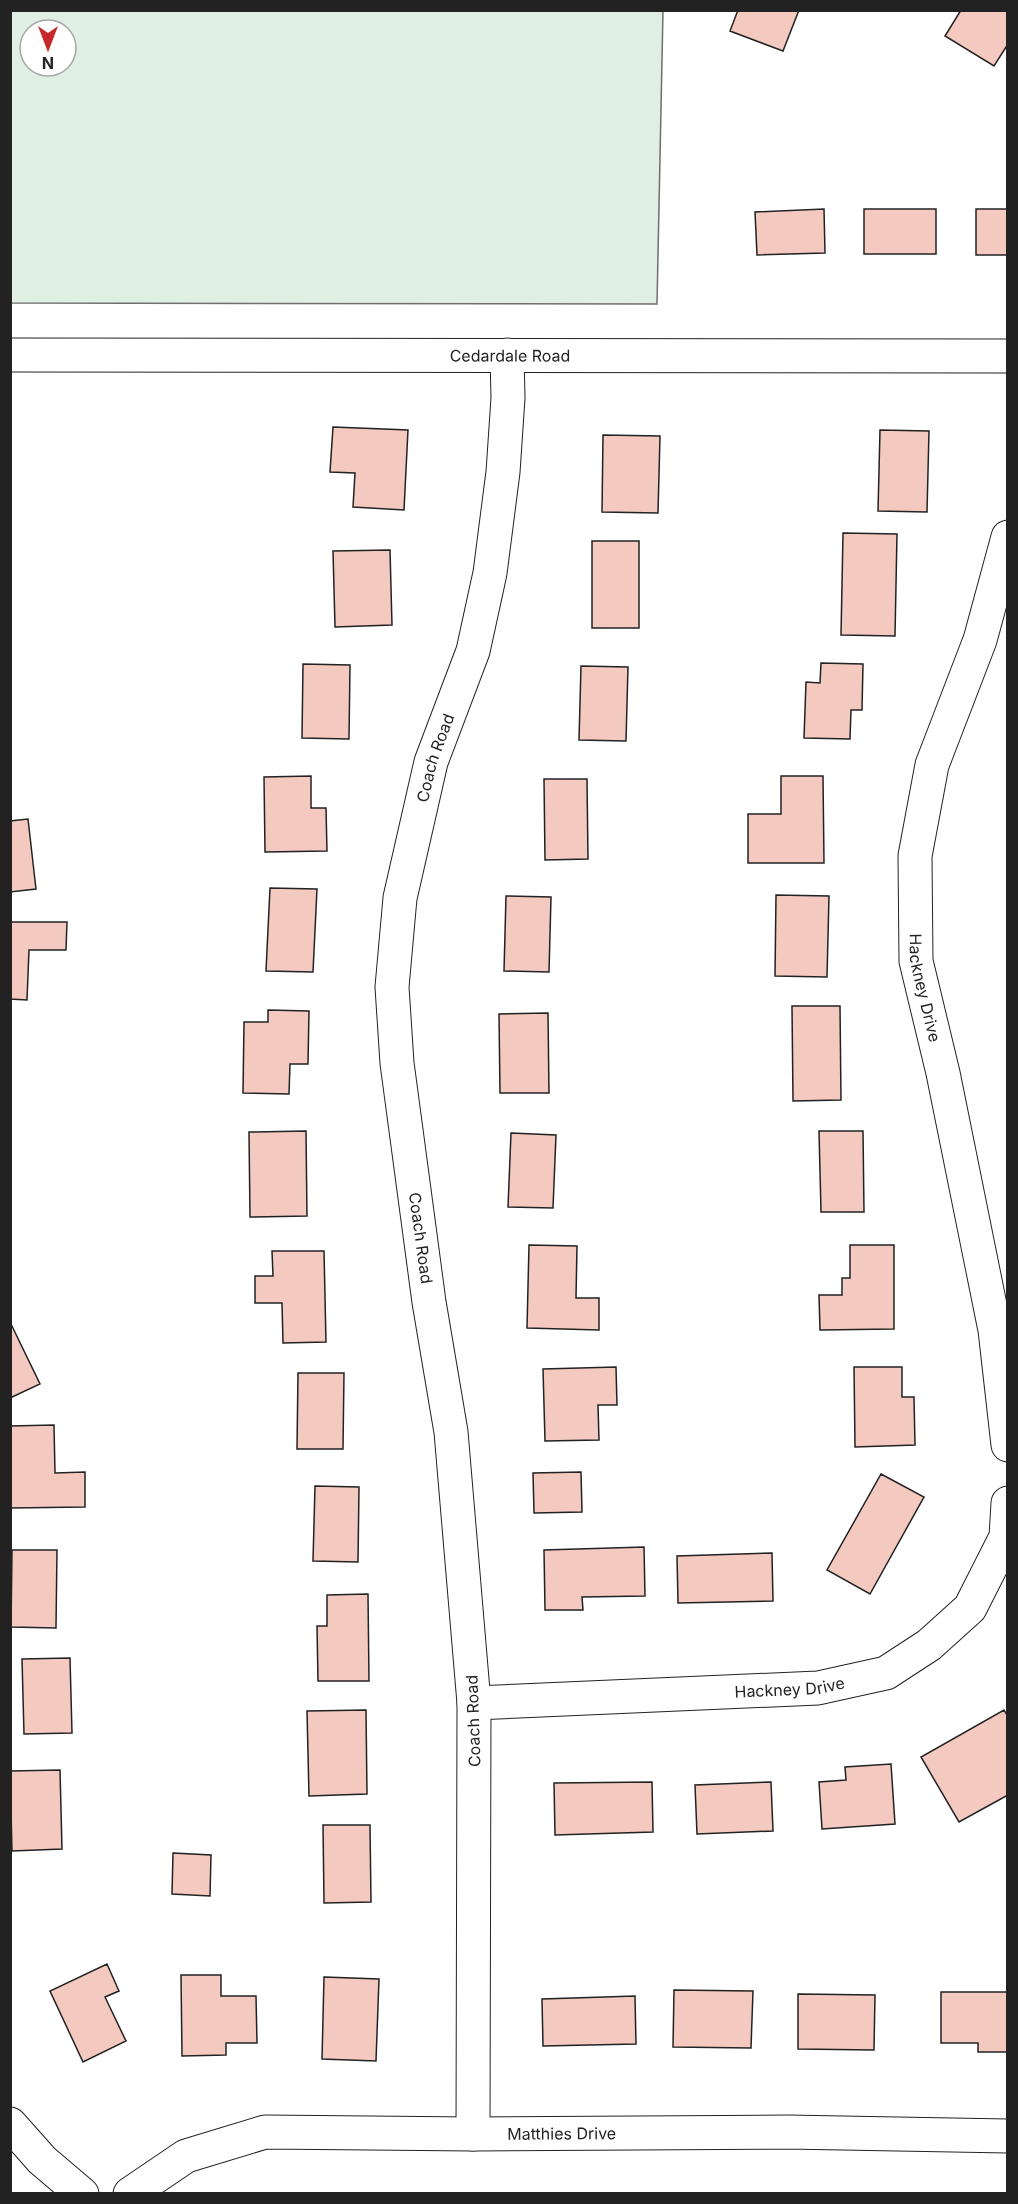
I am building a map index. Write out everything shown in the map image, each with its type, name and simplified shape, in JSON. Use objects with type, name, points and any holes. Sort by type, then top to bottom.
[{"type":"street","name":"Cedardale Road","points":[[10,355],[1008,356]]},
{"type":"street","name":"Coach Road","points":[[473,2134],[474,1702],[451,1432],[429,1302],[398,1075],[392,987],[400,898],[431,762],[473,651],[490,573],[503,472],[508,398],[507,355]]},
{"type":"street","name":"Hackney Drive","points":[[1008,537],[980,640],[932,765],[915,856],[916,961],[943,1072],[991,1308],[1008,1445]]},
{"type":"street","name":"Hackney Drive","points":[[474,1702],[818,1688],[886,1673],[929,1645],[970,1608],[1006,1537],[1008,1503]]},
{"type":"street","points":[[10,2124],[42,2160],[82,2193]]},
{"type":"street","name":"Matthies Drive","points":[[130,2193],[186,2157],[265,2132],[473,2134],[788,2132],[1008,2136]]},
{"type":"green space","points":[[11,10],[663,11],[657,304],[11,303]]},
{"type":"building","points":[[738,10],[799,10],[783,51],[730,31]]},
{"type":"building","points":[[961,10],[1008,10],[1008,44],[994,66],[945,36]]},
{"type":"building","points":[[824,209],[825,253],[757,255],[755,212]]},
{"type":"building","points":[[864,209],[936,209],[936,254],[864,254]]},
{"type":"building","points":[[976,209],[1008,209],[1008,255],[976,255]]},
{"type":"building","points":[[333,427],[408,430],[404,510],[353,507],[355,473],[330,472]]},
{"type":"building","points":[[880,430],[929,431],[927,512],[878,511]]},
{"type":"building","points":[[603,435],[660,436],[658,513],[602,512]]},
{"type":"building","points":[[843,533],[897,534],[895,636],[841,635]]},
{"type":"building","points":[[592,541],[639,541],[639,628],[592,628]]},
{"type":"building","points":[[390,550],[392,625],[335,627],[333,551]]},
{"type":"building","points":[[821,663],[863,664],[862,710],[851,710],[850,739],[804,738],[806,682],[820,683]]},
{"type":"building","points":[[303,664],[350,665],[349,739],[302,738]]},
{"type":"building","points":[[581,666],[628,667],[626,741],[579,740]]},
{"type":"building","points":[[311,776],[311,808],[326,808],[327,851],[265,852],[264,777]]},
{"type":"building","points":[[781,776],[823,776],[824,863],[748,863],[748,814],[781,814]]},
{"type":"building","points":[[544,779],[587,779],[588,859],[545,860]]},
{"type":"building","points":[[28,819],[36,889],[10,892],[10,821]]},
{"type":"building","points":[[270,888],[317,889],[313,972],[266,971]]},
{"type":"building","points":[[776,895],[829,896],[827,977],[775,976]]},
{"type":"building","points":[[506,896],[551,897],[549,972],[504,971]]},
{"type":"building","points":[[10,922],[67,922],[66,950],[29,950],[27,1000],[10,999]]},
{"type":"building","points":[[792,1006],[840,1006],[841,1100],[793,1101]]},
{"type":"building","points":[[268,1010],[309,1011],[308,1064],[290,1064],[289,1094],[243,1093],[244,1022],[268,1022]]},
{"type":"building","points":[[548,1013],[549,1093],[500,1093],[499,1014]]},
{"type":"building","points":[[306,1131],[307,1216],[250,1217],[249,1132]]},
{"type":"building","points":[[819,1131],[863,1131],[864,1212],[821,1212]]},
{"type":"building","points":[[511,1133],[556,1135],[553,1208],[508,1207]]},
{"type":"building","points":[[529,1245],[577,1246],[576,1298],[599,1298],[599,1330],[527,1328]]},
{"type":"building","points":[[850,1245],[894,1245],[894,1329],[820,1330],[819,1295],[842,1295],[842,1278],[850,1278]]},
{"type":"building","points":[[272,1251],[324,1251],[326,1342],[283,1343],[282,1303],[255,1303],[255,1276],[273,1276]]},
{"type":"building","points":[[10,1322],[40,1384],[10,1398]]},
{"type":"building","points":[[616,1367],[617,1405],[598,1405],[599,1440],[545,1441],[543,1369]]},
{"type":"building","points":[[854,1367],[902,1367],[902,1397],[914,1397],[915,1445],[855,1447]]},
{"type":"building","points":[[298,1373],[344,1373],[343,1449],[297,1449]]},
{"type":"building","points":[[54,1425],[55,1473],[85,1472],[85,1507],[10,1508],[10,1426]]},
{"type":"building","points":[[581,1472],[582,1512],[534,1513],[533,1473]]},
{"type":"building","points":[[881,1474],[924,1497],[870,1594],[827,1570]]},
{"type":"building","points":[[315,1486],[359,1487],[358,1562],[313,1561]]},
{"type":"building","points":[[644,1547],[645,1596],[582,1597],[583,1610],[545,1610],[544,1550]]},
{"type":"building","points":[[12,1550],[57,1550],[56,1628],[11,1627]]},
{"type":"building","points":[[772,1553],[773,1601],[678,1603],[677,1556]]},
{"type":"building","points":[[368,1594],[369,1681],[318,1681],[317,1626],[327,1626],[327,1595]]},
{"type":"building","points":[[70,1658],[72,1733],[24,1734],[22,1659]]},
{"type":"building","points":[[366,1710],[367,1794],[309,1796],[307,1711]]},
{"type":"building","points":[[1004,1710],[1008,1717],[1008,1795],[959,1822],[921,1757]]},
{"type":"building","points":[[891,1764],[895,1824],[822,1829],[819,1782],[846,1780],[845,1767]]},
{"type":"building","points":[[60,1770],[62,1849],[12,1851],[10,1771]]},
{"type":"building","points":[[652,1782],[653,1832],[555,1835],[554,1783]]},
{"type":"building","points":[[771,1782],[773,1831],[697,1834],[695,1785]]},
{"type":"building","points":[[323,1825],[370,1825],[371,1902],[324,1903]]},
{"type":"building","points":[[173,1853],[211,1855],[210,1896],[172,1894]]},
{"type":"building","points":[[107,1964],[119,1991],[105,1997],[126,2041],[83,2062],[50,1991]]},
{"type":"building","points":[[181,1975],[221,1975],[221,1996],[256,1996],[257,2043],[226,2043],[226,2055],[182,2056]]},
{"type":"building","points":[[324,1977],[379,1979],[376,2061],[322,2059]]},
{"type":"building","points":[[674,1990],[753,1991],[751,2048],[673,2047]]},
{"type":"building","points":[[941,1992],[1008,1992],[1008,2052],[978,2052],[978,2043],[941,2043]]},
{"type":"building","points":[[798,1994],[875,1995],[874,2050],[798,2049]]},
{"type":"building","points":[[635,1996],[636,2044],[543,2046],[542,1999]]}]
